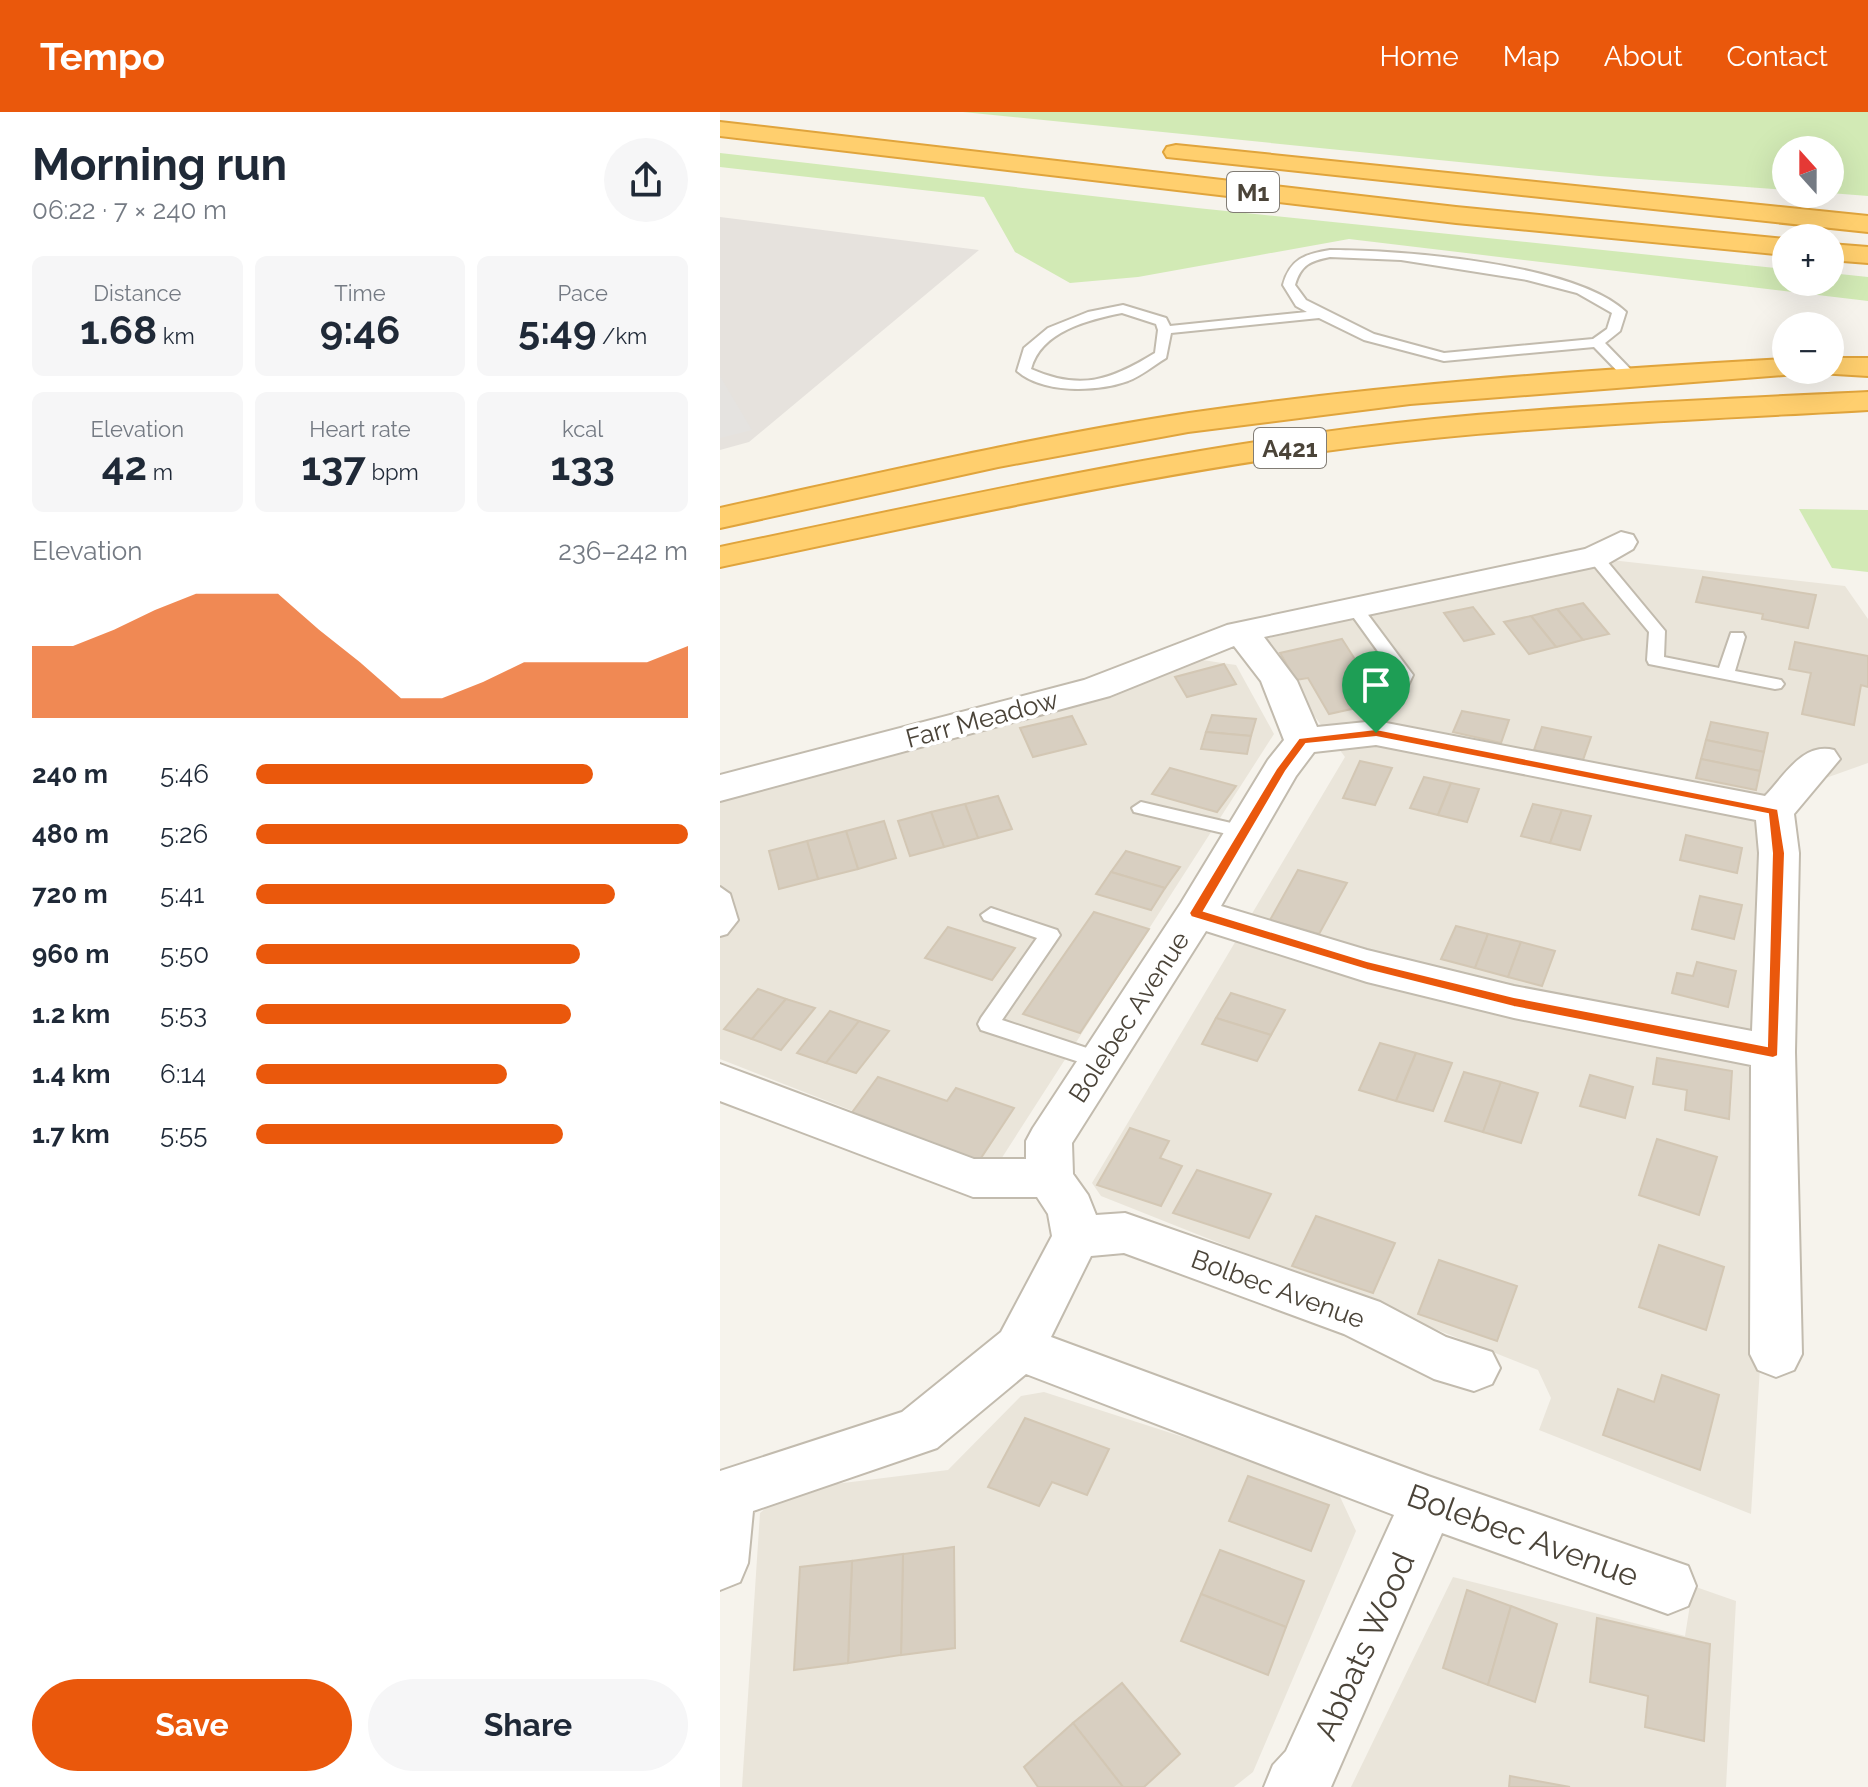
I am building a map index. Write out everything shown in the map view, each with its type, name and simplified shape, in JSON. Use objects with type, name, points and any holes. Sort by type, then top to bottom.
[{"type":"highway","name":"M1","points":[[720,129],[1456,215],[1772,246]]},
{"type":"highway","name":"M1","points":[[1152,150],[1868,224]]},
{"type":"highway","points":[[1844,253],[1868,255]]},
{"type":"highway","points":[[1844,367],[1868,367]]},
{"type":"highway","name":"A421","points":[[720,518],[998,457],[1188,423],[1410,395],[1772,369]]},
{"type":"highway","name":"A421","points":[[720,557],[991,500],[1210,459],[1447,428],[1636,413],[1868,401]]},
{"type":"street","name":"Farr Meadow","points":[[720,788],[1097,688],[1239,632],[1608,549]]},
{"type":"street","points":[[1239,632],[1267,659],[1288,696],[1303,741],[1376,733],[1774,811]]},
{"type":"street","name":"Bolebec Avenue","points":[[1050,1178],[1049,1141],[1196,913],[1281,769],[1303,741]]},
{"type":"street","points":[[1776,1354],[1773,1052],[1779,853],[1774,811],[1821,759]]},
{"type":"street","points":[[1196,913],[1367,966],[1514,1002],[1773,1052]]},
{"type":"street","points":[[720,1082],[973,1178],[1050,1178],[1071,1209],[1076,1237],[1019,1348],[918,1431],[724,1490],[720,1563]]},
{"type":"street","name":"Bolbec Avenue","points":[[1076,1237],[1125,1233],[1362,1318],[1434,1356],[1474,1368]]},
{"type":"street","name":"Bolebec Avenue","points":[[1019,1348],[1428,1502],[1668,1586]]},
{"type":"street","name":"Abbats Wood","points":[[1295,1787],[1307,1772],[1428,1502]]},
{"type":"lane","points":[[1336,252],[1536,276],[1583,290],[1619,312],[1613,331],[1597,343],[1444,357],[1369,337],[1301,303],[1289,285],[1293,269],[1308,258],[1336,252]]},
{"type":"lane","points":[[1123,309],[1161,321],[1165,330],[1161,355],[1123,378],[1078,384],[1044,381],[1024,371],[1029,351],[1053,331],[1093,315],[1123,309]]},
{"type":"lane","points":[[1165,330],[1321,314]]},
{"type":"lane","points":[[1597,343],[1631,377]]},
{"type":"lane","points":[[1608,549],[1657,631],[1655,660],[1775,684]]},
{"type":"lane","points":[[1354,607],[1404,675],[1397,692]]},
{"type":"lane","points":[[1726,674],[1737,637]]},
{"type":"lane","points":[[1141,808],[1244,832]]},
{"type":"lane","points":[[720,894],[728,920],[720,929]]},
{"type":"lane","points":[[991,915],[1050,935],[988,1024],[1101,1061]]},
{"type":"shaded area","points":[[720,217],[979,250],[749,442],[720,450]]},
{"type":"shaded area","points":[[720,376],[752,430],[720,438]]},
{"type":"shaded area","points":[[1611,560],[1845,586],[1868,619],[1868,763],[1764,800],[1762,1334],[1751,1514],[1539,1430],[1551,1398],[1538,1370],[1101,1196],[1092,1183],[1345,757],[1264,639]]},
{"type":"shaded area","points":[[1202,660],[1236,665],[1274,734],[996,1167],[720,1059],[720,800],[1105,699]]},
{"type":"shaded area","points":[[1044,1392],[1335,1486],[1356,1531],[1253,1772],[1234,1787],[742,1787],[760,1513],[787,1490],[948,1470],[1021,1396]]},
{"type":"shaded area","points":[[1453,1577],[1685,1636],[1693,1586],[1736,1601],[1726,1787],[1351,1787]]},
{"type":"green space","points":[[963,112],[1868,112],[1868,196],[1844,194],[1844,136],[1772,136],[1772,189],[1599,176]]},
{"type":"green space","points":[[720,153],[1197,208],[1772,268],[1772,290],[1349,239],[1138,277],[1070,283],[1015,252],[984,197],[720,167]]},
{"type":"green space","points":[[1844,274],[1868,277],[1868,301],[1826,296],[1844,296]]},
{"type":"green space","points":[[1799,509],[1868,510],[1868,572],[1832,568]]},
{"type":"building","points":[[1703,577],[1816,595],[1808,628],[1762,619],[1763,614],[1696,602]]},
{"type":"building","points":[[1583,603],[1609,634],[1583,640],[1557,609]]},
{"type":"building","points":[[1473,607],[1494,634],[1464,641],[1444,613]]},
{"type":"building","points":[[1557,609],[1583,640],[1556,647],[1531,616]]},
{"type":"building","points":[[1531,616],[1556,647],[1529,654],[1504,622]]},
{"type":"building","points":[[1342,639],[1358,664],[1350,666],[1374,704],[1329,714],[1308,678],[1296,680],[1280,653]]},
{"type":"building","points":[[1795,642],[1868,656],[1868,687],[1861,685],[1854,725],[1802,714],[1811,673],[1789,669]]},
{"type":"building","points":[[1224,664],[1236,684],[1187,697],[1175,677]]},
{"type":"building","points":[[1462,711],[1509,720],[1501,743],[1453,732]]},
{"type":"building","points":[[1212,715],[1256,719],[1251,736],[1206,732]]},
{"type":"building","points":[[1072,716],[1086,744],[1033,757],[1020,728]]},
{"type":"building","points":[[1711,722],[1768,733],[1764,752],[1706,740]]},
{"type":"building","points":[[1542,727],[1591,737],[1583,760],[1534,750]]},
{"type":"building","points":[[1206,732],[1251,736],[1247,754],[1201,749]]},
{"type":"building","points":[[1706,740],[1764,752],[1760,771],[1701,759]]},
{"type":"building","points":[[1701,759],[1760,771],[1756,790],[1696,778]]},
{"type":"building","points":[[1360,761],[1392,768],[1375,805],[1343,798]]},
{"type":"building","points":[[1170,768],[1236,786],[1217,812],[1152,794]]},
{"type":"building","points":[[1424,777],[1451,783],[1438,815],[1410,808]]},
{"type":"building","points":[[1451,783],[1479,789],[1467,822],[1438,815]]},
{"type":"building","points":[[998,796],[1012,829],[978,838],[965,804]]},
{"type":"building","points":[[965,804],[978,838],[944,847],[931,812]]},
{"type":"building","points":[[1533,804],[1562,810],[1550,843],[1521,836]]},
{"type":"building","points":[[1562,810],[1591,816],[1580,850],[1550,843]]},
{"type":"building","points":[[931,812],[944,847],[910,856],[898,821]]},
{"type":"building","points":[[884,821],[896,858],[858,869],[846,831]]},
{"type":"building","points":[[846,831],[858,869],[818,879],[807,841]]},
{"type":"building","points":[[1686,835],[1742,848],[1737,873],[1680,860]]},
{"type":"building","points":[[807,841],[818,879],[779,889],[769,851]]},
{"type":"building","points":[[1126,851],[1180,867],[1165,888],[1111,872]]},
{"type":"building","points":[[1298,870],[1347,883],[1319,934],[1270,920]]},
{"type":"building","points":[[1111,872],[1165,888],[1151,910],[1096,894]]},
{"type":"building","points":[[1700,896],[1742,905],[1734,939],[1692,929]]},
{"type":"building","points":[[1094,912],[1149,929],[1080,1033],[1023,1014]]},
{"type":"building","points":[[1456,926],[1488,934],[1475,968],[1441,959]]},
{"type":"building","points":[[948,927],[1015,948],[992,980],[925,958]]},
{"type":"building","points":[[1488,934],[1521,942],[1508,977],[1475,968]]},
{"type":"building","points":[[1521,942],[1555,951],[1542,986],[1508,977]]},
{"type":"building","points":[[1697,962],[1736,971],[1728,1007],[1672,993],[1677,973],[1693,976]]},
{"type":"building","points":[[758,989],[786,999],[752,1039],[724,1029]]},
{"type":"building","points":[[1231,993],[1285,1010],[1271,1035],[1216,1018]]},
{"type":"building","points":[[786,999],[815,1008],[781,1050],[752,1039]]},
{"type":"building","points":[[830,1011],[859,1021],[826,1063],[797,1053]]},
{"type":"building","points":[[1216,1018],[1271,1035],[1257,1061],[1202,1044]]},
{"type":"building","points":[[859,1021],[889,1031],[856,1073],[826,1063]]},
{"type":"building","points":[[1380,1043],[1416,1053],[1396,1101],[1359,1090]]},
{"type":"building","points":[[1416,1053],[1452,1063],[1433,1111],[1396,1101]]},
{"type":"building","points":[[1657,1058],[1732,1071],[1729,1119],[1685,1110],[1687,1090],[1653,1084]]},
{"type":"building","points":[[1464,1072],[1501,1082],[1483,1132],[1445,1121]]},
{"type":"building","points":[[1590,1075],[1633,1087],[1625,1118],[1580,1106]]},
{"type":"building","points":[[878,1077],[947,1101],[956,1088],[1014,1108],[977,1164],[848,1118]]},
{"type":"building","points":[[1501,1082],[1538,1093],[1521,1143],[1483,1132]]},
{"type":"building","points":[[1130,1128],[1169,1141],[1160,1158],[1182,1166],[1161,1206],[1097,1185]]},
{"type":"building","points":[[1657,1139],[1717,1157],[1699,1215],[1639,1195]]},
{"type":"building","points":[[1197,1170],[1271,1194],[1249,1238],[1173,1213]]},
{"type":"building","points":[[1316,1216],[1395,1243],[1373,1293],[1292,1266]]},
{"type":"building","points":[[1659,1245],[1724,1267],[1706,1330],[1639,1307]]},
{"type":"building","points":[[1439,1260],[1517,1286],[1497,1341],[1418,1314]]},
{"type":"building","points":[[1662,1375],[1719,1395],[1700,1470],[1603,1435],[1618,1389],[1654,1402]]},
{"type":"building","points":[[1025,1418],[1109,1449],[1087,1495],[1052,1482],[1039,1506],[988,1487]]},
{"type":"building","points":[[1248,1476],[1329,1505],[1311,1551],[1229,1521]]},
{"type":"building","points":[[954,1547],[955,1648],[901,1655],[903,1554]]},
{"type":"building","points":[[1220,1550],[1304,1581],[1286,1627],[1201,1594]]},
{"type":"building","points":[[903,1554],[901,1655],[848,1663],[852,1561]]},
{"type":"building","points":[[852,1561],[848,1663],[794,1670],[800,1567]]},
{"type":"building","points":[[1467,1590],[1511,1606],[1488,1685],[1443,1668]]},
{"type":"building","points":[[1201,1594],[1286,1627],[1268,1675],[1181,1641]]},
{"type":"building","points":[[1511,1606],[1557,1624],[1535,1702],[1488,1685]]},
{"type":"building","points":[[1597,1618],[1710,1644],[1704,1741],[1645,1727],[1648,1696],[1590,1682]]},
{"type":"building","points":[[1122,1683],[1180,1754],[1144,1787],[1123,1787],[1073,1723]]},
{"type":"building","points":[[1073,1723],[1123,1787],[1038,1787],[1024,1767]]},
{"type":"building","points":[[1510,1776],[1570,1787],[1509,1787]]},
{"type":"route","points":[[1376,733],[1774,811],[1779,853],[1773,1052],[1514,1002],[1367,966],[1196,913],[1281,769],[1303,741],[1376,733]]}]
